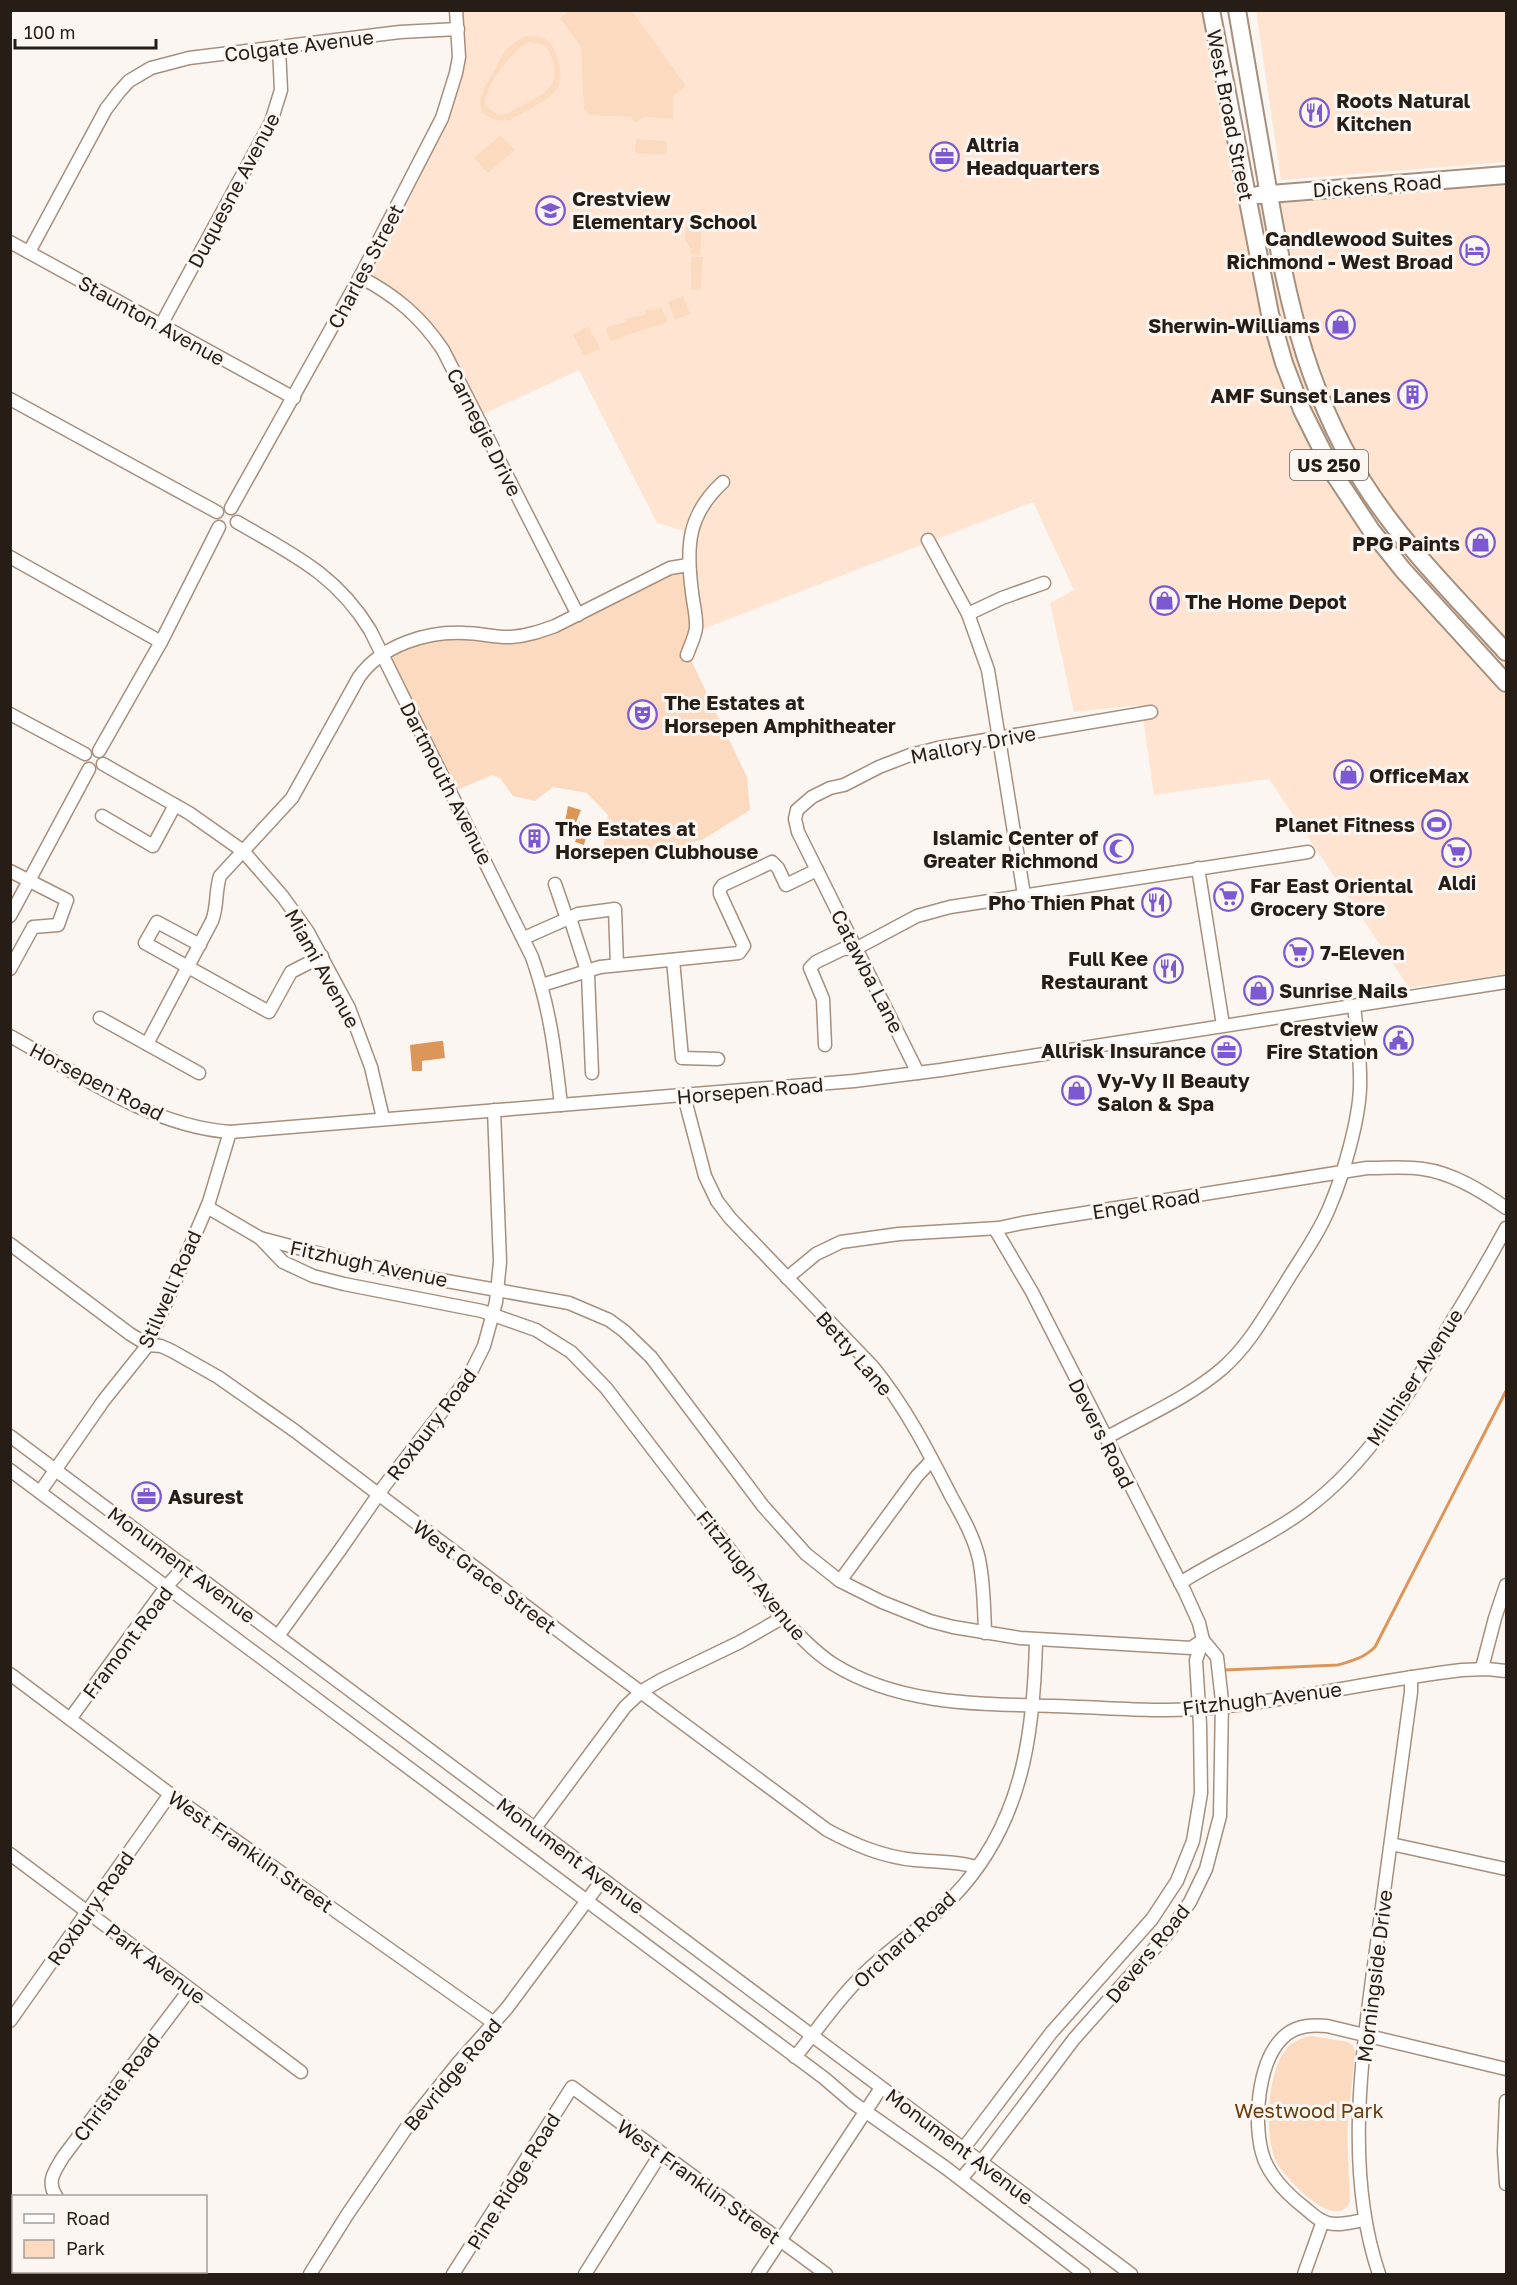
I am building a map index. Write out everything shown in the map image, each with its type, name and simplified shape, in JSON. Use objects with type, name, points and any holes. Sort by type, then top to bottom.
[{"type":"main road","name":"West Broad Street","points":[[1211,10],[1274,331],[1290,380],[1310,428],[1334,474],[1371,530],[1403,570],[1506,683]]},
{"type":"main road","name":"West Broad Street","points":[[1237,10],[1291,313],[1312,378],[1331,423],[1363,481],[1402,538],[1506,652]]},
{"type":"main road","name":"Dickens Road","points":[[1248,196],[1506,175]]},
{"type":"main road","points":[[1459,632],[1474,617]]},
{"type":"street","name":"Charles Street","points":[[231,508],[360,277],[442,118],[459,57],[456,10]]},
{"type":"street","name":"Colgate Avenue","points":[[29,252],[106,109],[129,81],[151,68],[172,62],[410,31],[458,29]]},
{"type":"street","name":"Duquesne Avenue","points":[[161,325],[271,122],[280,90],[279,48]]},
{"type":"street","name":"Staunton Avenue","points":[[10,242],[294,398]]},
{"type":"street","name":"Carnegie Drive","points":[[360,277],[391,294],[410,310],[422,321],[443,350],[578,615]]},
{"type":"street","points":[[10,399],[217,512]]},
{"type":"street","points":[[687,655],[696,625],[688,549],[694,523],[706,499],[723,482]]},
{"type":"street","points":[[222,507],[231,508],[237,516],[237,522],[229,529],[219,527],[216,521],[217,512],[222,507]]},
{"type":"street","name":"Dartmouth Avenue","points":[[237,522],[298,558],[330,581],[360,614],[524,938],[542,985],[552,1025],[561,1105]]},
{"type":"street","points":[[99,751],[161,642],[219,527]]},
{"type":"street","points":[[928,540],[968,614],[988,670],[1024,895]]},
{"type":"street","points":[[10,557],[161,642]]},
{"type":"street","points":[[147,1044],[216,912],[220,876],[292,798],[359,677],[370,663],[411,641],[429,636],[458,633],[501,637],[522,636],[555,626],[670,568],[688,565]]},
{"type":"street","points":[[968,614],[1002,598],[1044,583]]},
{"type":"street","name":"Mallory Drive","points":[[817,870],[798,832],[795,819],[797,810],[812,797],[910,755],[999,737],[1151,712]]},
{"type":"street","points":[[10,714],[85,754]]},
{"type":"street","points":[[90,750],[99,751],[103,755],[104,764],[99,769],[89,769],[84,761],[85,754],[90,750]]},
{"type":"street","name":"Miami Avenue","points":[[104,764],[175,805],[243,851],[293,910],[322,956],[361,1035],[384,1118]]},
{"type":"street","points":[[10,916],[89,769]]},
{"type":"street","points":[[102,816],[153,846],[175,805]]},
{"type":"street","points":[[825,1045],[823,999],[810,968],[843,949],[857,948],[902,923],[931,911],[979,901],[1308,852]]},
{"type":"street","points":[[542,985],[587,970],[617,965],[739,953],[744,946],[720,894],[723,885],[772,862],[778,868],[786,885],[817,870]]},
{"type":"street","points":[[1198,868],[1223,1025]]},
{"type":"street","name":"Catawba Lane","points":[[817,870],[918,1073]]},
{"type":"street","points":[[10,871],[67,900],[58,925],[33,927],[10,969]]},
{"type":"street","points":[[555,884],[587,970],[592,1073]]},
{"type":"street","points":[[524,938],[582,913],[615,909],[617,965]]},
{"type":"street","points":[[200,945],[157,922],[145,943],[269,1012],[288,975],[298,967],[322,956]]},
{"type":"street","points":[[673,960],[682,1058],[718,1059]]},
{"type":"street","name":"Horsepen Road","points":[[10,1036],[156,1114],[202,1128],[230,1132],[807,1086],[918,1073],[1506,982]]},
{"type":"street","points":[[1106,1438],[1200,1386],[1235,1355],[1256,1331],[1313,1239],[1330,1207],[1343,1172],[1360,1090],[1359,1049],[1354,1006]]},
{"type":"street","points":[[100,1018],[200,1073]]},
{"type":"street","name":"Betty Lane","points":[[684,1096],[699,1159],[717,1201],[730,1218],[853,1345],[887,1384],[932,1460],[975,1548],[982,1583],[985,1633]]},
{"type":"street","name":"Roxbury Road","points":[[278,1636],[378,1495],[468,1378],[484,1346],[494,1315],[500,1227],[494,1110]]},
{"type":"street","name":"Stilwell Road","points":[[40,1492],[147,1345],[207,1207],[230,1132]]},
{"type":"street","name":"Engel Road","points":[[787,1278],[816,1254],[840,1242],[899,1234],[995,1228],[1367,1168],[1425,1169],[1458,1180],[1506,1208]]},
{"type":"street","name":"Fitzhugh Avenue","points":[[207,1207],[260,1238],[351,1262],[569,1303],[609,1320],[651,1357],[757,1498],[806,1554],[840,1581],[882,1602],[930,1621],[985,1633],[1036,1640],[1191,1648],[1203,1640]]},
{"type":"street","name":"Devers Road","points":[[961,2179],[979,2161],[1051,2068],[1168,1933],[1190,1902],[1206,1869],[1220,1816],[1221,1707],[1217,1658],[1203,1640],[1199,1623],[1180,1583],[1032,1292],[995,1228]]},
{"type":"street","name":"Millhiser Avenue","points":[[1180,1583],[1286,1522],[1326,1493],[1344,1475],[1375,1441],[1403,1402],[1506,1228]]},
{"type":"street","name":"Fitzhugh Avenue","points":[[260,1238],[283,1262],[314,1275],[344,1284],[482,1311],[536,1330],[555,1340],[589,1368],[782,1618],[832,1663],[875,1684],[904,1694],[933,1699],[1032,1706],[1199,1708],[1221,1707],[1482,1668],[1506,1671]]},
{"type":"street","name":"West Grace Street","points":[[10,1244],[130,1334],[147,1345],[161,1346],[172,1351],[218,1377],[295,1431],[809,1818],[854,1844],[890,1856],[960,1863],[976,1867]]},
{"type":"street","name":"Monument Avenue","points":[[10,1436],[1131,2274]]},
{"type":"street","points":[[840,1581],[917,1476],[932,1460]]},
{"type":"street","name":"Monument Avenue","points":[[10,1470],[865,2111],[961,2179],[1084,2274]]},
{"type":"street","name":"Framont Road","points":[[70,1719],[166,1587],[185,1566]]},
{"type":"street","points":[[1482,1668],[1506,1585]]},
{"type":"street","points":[[535,1828],[625,1707],[642,1692],[782,1618]]},
{"type":"street","name":"Orchard Road","points":[[795,2057],[856,1982],[888,1951],[952,1898],[990,1848],[1015,1797],[1025,1760],[1032,1706],[1036,1640]]},
{"type":"street","name":"Devers Road","points":[[963,2149],[1051,2033],[1152,1919],[1173,1888],[1186,1860],[1197,1821],[1201,1793],[1196,1660],[1203,1640]]},
{"type":"street","name":"West Franklin Street","points":[[10,1674],[170,1794],[494,2023]]},
{"type":"street","name":"Morningside Drive","points":[[1379,2274],[1364,2220],[1359,2179],[1358,2135],[1367,2034],[1411,1692],[1411,1677]]},
{"type":"street","name":"Roxbury Road","points":[[10,2021],[170,1794]]},
{"type":"street","points":[[1391,1844],[1506,1869]]},
{"type":"street","name":"Park Avenue","points":[[10,1854],[301,2072]]},
{"type":"street","name":"Bevridge Road","points":[[310,2274],[409,2124],[494,2023],[603,1879]]},
{"type":"street","points":[[1095,1983],[1110,1998]]},
{"type":"street","name":"Christie Road","points":[[54,2193],[51,2176],[63,2157],[189,1989]]},
{"type":"street","points":[[1364,2220],[1341,2224],[1323,2221],[1285,2191],[1263,2157],[1258,2122],[1264,2072],[1275,2048],[1285,2036],[1299,2028],[1316,2025],[1367,2034],[1506,2069]]},
{"type":"street","name":"West Franklin Street","points":[[572,2087],[826,2274]]},
{"type":"street","name":"Pine Ridge Road","points":[[453,2274],[572,2087]]},
{"type":"street","points":[[758,2274],[881,2088]]},
{"type":"street","points":[[1506,2101],[1504,2151],[1506,2184]]},
{"type":"street","points":[[585,2274],[662,2153]]},
{"type":"street","points":[[1304,2274],[1323,2221]]},
{"type":"shaded area","points":[[460,11],[1212,11],[1248,200],[1506,178],[1506,974],[1409,988],[1269,779],[1154,795],[1141,705],[1074,712],[1050,603],[1074,590],[1033,502],[698,631],[691,533],[657,523],[579,370],[477,417],[434,337],[359,277],[446,114]]},
{"type":"shaded area","points":[[1256,11],[1506,11],[1506,162],[1281,180]]},
{"type":"shaded area","points":[[568,806],[581,810],[575,825],[580,822],[580,826],[588,829],[584,845],[575,842],[578,833],[555,827],[557,820],[565,822]]},
{"type":"shaded area","points":[[443,1041],[445,1058],[422,1061],[422,1071],[412,1071],[410,1045]]},
{"type":"green space","points":[[571,10],[632,11],[686,86],[673,96],[673,119],[643,117],[635,123],[631,117],[589,115],[584,109],[581,47],[560,18]]},
{"type":"green space","points":[[526,36],[541,37],[552,45],[559,64],[559,84],[554,93],[536,106],[506,121],[493,119],[485,115],[481,109],[481,96],[504,53]],"holes":[[[529,42],[546,46],[555,72],[553,82],[548,89],[508,113],[497,114],[492,111],[485,103],[486,96],[508,60]]]},
{"type":"green space","points":[[501,135],[515,150],[488,173],[474,158]]},
{"type":"green space","points":[[636,139],[667,141],[666,155],[635,153]]},
{"type":"green space","points":[[686,227],[702,227],[700,255],[690,254],[691,249],[685,240]]},
{"type":"green space","points":[[691,257],[703,257],[701,289],[691,290]]},
{"type":"green space","points":[[683,296],[690,314],[675,320],[668,302]]},
{"type":"green space","points":[[661,307],[668,322],[610,341],[606,330],[608,327],[626,322],[628,318],[644,315],[647,309],[654,310]]},
{"type":"green space","points":[[588,326],[601,349],[584,356],[573,335]]},
{"type":"green space","points":[[687,561],[698,631],[689,656],[747,777],[750,810],[704,839],[631,861],[603,850],[608,815],[587,793],[553,787],[535,801],[513,796],[500,778],[492,775],[452,792],[383,654],[421,638],[532,634]]},
{"type":"green space","name":"Westwood Park","points":[[1311,2036],[1348,2042],[1353,2046],[1355,2052],[1347,2134],[1350,2202],[1343,2210],[1334,2211],[1323,2208],[1300,2191],[1277,2163],[1270,2137],[1271,2088],[1280,2058],[1292,2043]]},
{"type":"waterway","points":[[1224,1670],[1338,1665],[1371,1651],[1506,1391]]},
{"type":"place","name":"Roots Natural Kitchen","points":[[1315,112]]},
{"type":"place","name":"Altria Headquarters","points":[[945,156]]},
{"type":"place","name":"Crestview Elementary School","points":[[551,210]]},
{"type":"place","name":"Candlewood Suites Richmond - West Broad","points":[[1474,250]]},
{"type":"place","name":"Sherwin-Williams","points":[[1341,325]]},
{"type":"place","name":"AMF Sunset Lanes","points":[[1412,395]]},
{"type":"place","name":"PPG Paints","points":[[1481,543]]},
{"type":"place","name":"The Home Depot","points":[[1164,601]]},
{"type":"place","name":"The Estates at Horsepen Amphitheater","points":[[643,714]]},
{"type":"place","name":"OfficeMax","points":[[1348,775]]},
{"type":"place","name":"Planet Fitness","points":[[1436,824]]},
{"type":"place","name":"The Estates at Horsepen Clubhouse","points":[[534,839]]},
{"type":"place","name":"Islamic Center of Greater Richmond","points":[[1119,848]]},
{"type":"place","name":"Aldi","points":[[1457,852]]},
{"type":"place","name":"Far East Oriental Grocery Store","points":[[1229,896]]},
{"type":"place","name":"Pho Thien Phat","points":[[1156,902]]},
{"type":"place","name":"7-Eleven","points":[[1299,952]]},
{"type":"place","name":"Full Kee Restaurant","points":[[1169,969]]},
{"type":"place","name":"Sunrise Nails","points":[[1258,990]]},
{"type":"place","name":"Crestview Fire Station","points":[[1399,1040]]},
{"type":"place","name":"Allrisk Insurance","points":[[1227,1050]]},
{"type":"place","name":"Vy-Vy II Beauty Salon & Spa","points":[[1076,1091]]},
{"type":"place","name":"Asurest","points":[[147,1496]]}]
